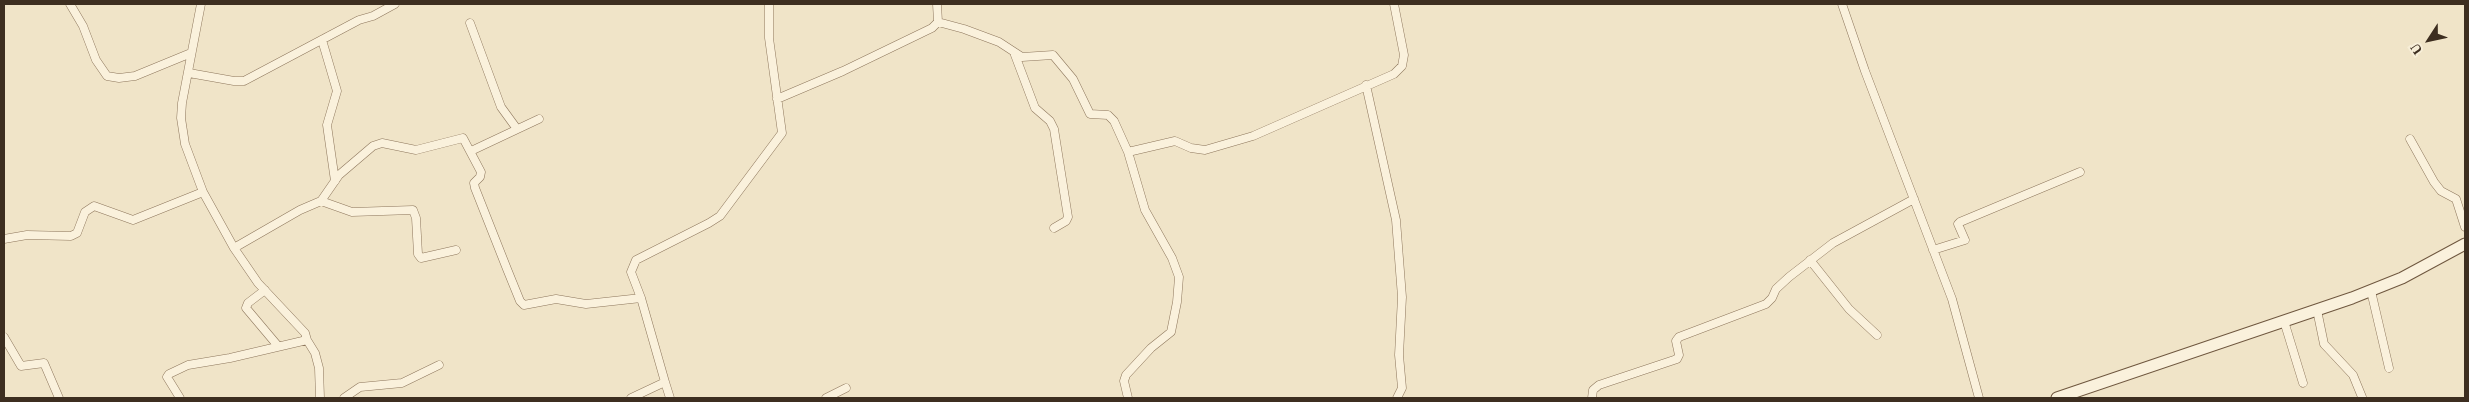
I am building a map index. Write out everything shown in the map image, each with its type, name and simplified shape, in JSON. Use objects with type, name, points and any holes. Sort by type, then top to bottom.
[{"type":"street","points":[[70,4],[82,26],[96,60],[107,76],[119,78],[135,76],[192,53]]},
{"type":"street","points":[[201,4],[182,103],[182,131],[185,144],[203,192],[234,248],[265,290],[305,333],[319,368],[320,398]]},
{"type":"street","points":[[189,73],[234,81],[244,80],[395,4]]},
{"type":"street","points":[[670,398],[632,272],[636,260],[709,224],[732,203],[782,133],[769,38],[769,4]]},
{"type":"street","points":[[777,99],[844,71],[932,28],[938,22],[937,4]]},
{"type":"street","points":[[1128,152],[1175,141],[1191,148],[1205,150],[1253,136],[1394,74],[1402,66],[1402,40],[1394,4]]},
{"type":"street","points":[[1842,4],[1864,71],[1952,299],[1979,398]]},
{"type":"street","points":[[938,22],[999,42],[1015,55],[1022,57],[1053,55],[1073,79],[1090,114],[1108,115],[1114,121],[1128,152],[1145,210],[1172,258],[1179,277],[1177,302],[1171,332],[1151,348],[1126,375],[1124,381],[1128,398]]},
{"type":"street","points":[[470,23],[500,107],[517,129]]},
{"type":"street","points":[[322,40],[337,91],[327,125],[335,181]]},
{"type":"street","points":[[1015,55],[1032,103],[1050,121],[1054,129],[1068,217],[1066,221],[1054,228]]},
{"type":"street","points":[[1366,85],[1396,220],[1402,305],[1399,355],[1402,388],[1397,398]]},
{"type":"street","points":[[471,151],[539,118]]},
{"type":"street","points":[[234,248],[322,201],[335,181],[353,162],[378,144],[391,144],[416,150],[463,138],[471,151],[481,175],[474,183],[475,188],[520,301],[524,304],[556,299],[586,304],[641,298]]},
{"type":"street","points":[[2410,139],[2434,182],[2441,191],[2456,199],[2465,227]]},
{"type":"street","points":[[1933,250],[1965,240],[1958,224],[1960,222],[2080,172]]},
{"type":"street","points":[[4,239],[27,235],[71,236],[76,233],[85,212],[94,206],[133,220],[203,192]]},
{"type":"street","points":[[1592,398],[1593,390],[1599,385],[1677,359],[1679,355],[1676,341],[1679,336],[1766,304],[1772,298],[1776,289],[1833,243],[1914,199]]},
{"type":"street","points":[[322,201],[352,212],[413,210],[416,218],[418,254],[421,258],[456,250]]},
{"type":"street","points":[[2058,398],[2371,291],[2418,270],[2465,244]]},
{"type":"street","points":[[1810,260],[1849,309],[1877,335]]},
{"type":"street","points":[[265,290],[248,303],[246,308],[278,346]]},
{"type":"street","points":[[2371,291],[2389,368]]},
{"type":"street","points":[[2317,310],[2324,344],[2353,375],[2362,397]]},
{"type":"street","points":[[2284,321],[2303,382]]},
{"type":"street","points":[[4,337],[21,366],[44,363],[59,398]]},
{"type":"street","points":[[180,398],[168,380],[169,374],[195,362],[230,358],[278,346],[296,345],[307,340]]},
{"type":"street","points":[[344,398],[364,386],[402,384],[439,365]]},
{"type":"street","points":[[631,398],[664,382]]},
{"type":"street","points":[[826,398],[846,388]]}]
